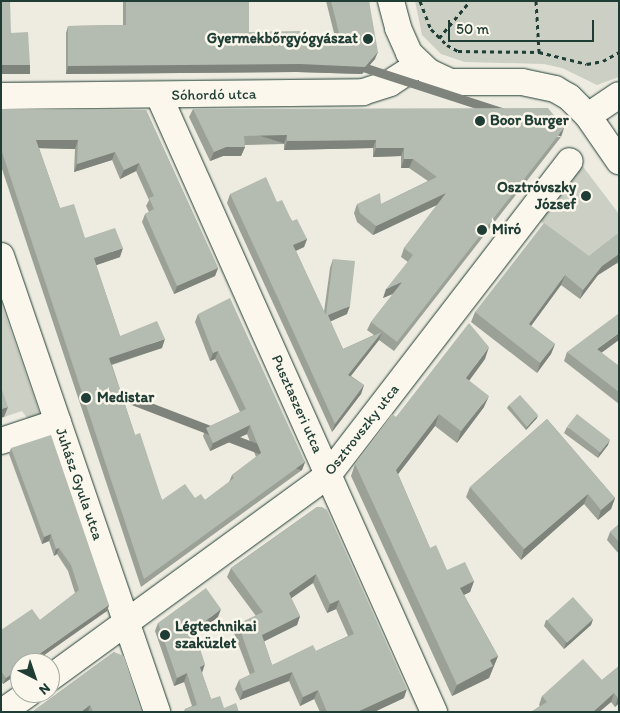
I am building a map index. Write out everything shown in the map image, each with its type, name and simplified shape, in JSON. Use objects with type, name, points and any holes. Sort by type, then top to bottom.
[{"type":"street","points":[[391,1],[398,28],[410,53],[419,64],[450,82],[540,84],[570,97],[588,116],[619,161]]},
{"type":"street","name":"Sóhordó utca","points":[[1,96],[159,96],[364,92],[390,83],[419,64]]},
{"type":"street","points":[[588,116],[619,95]]},
{"type":"street","name":"Pusztaszeri utca","points":[[159,96],[434,712]]},
{"type":"street","name":"Osztrovszky utca","points":[[60,671],[127,624],[328,475],[570,161]]},
{"type":"street","name":"Juhász Gyula utca","points":[[3,270],[58,422],[157,712]]},
{"type":"street","points":[[1,441],[58,422]]},
{"type":"street","points":[[2,712],[15,703]]},
{"type":"path","points":[[420,1],[424,15],[439,38],[458,51],[539,52],[587,64],[603,61],[619,52]]},
{"type":"path","points":[[439,38],[470,1]]},
{"type":"path","points":[[536,1],[539,52]]},
{"type":"shaded area","points":[[415,1],[619,1],[619,77],[597,85],[562,68],[544,64],[465,62],[441,54],[422,35]]},
{"type":"shaded area","points":[[581,164],[619,214],[619,234],[587,257],[536,218]]},
{"type":"shaded area","points":[[1,303],[41,418],[28,419],[22,411],[4,417],[1,408]]},
{"type":"building","points":[[1,1],[10,1],[11,33],[28,32],[30,65],[1,65]]},
{"type":"building","points":[[126,1],[249,1],[249,32],[300,31],[300,36],[340,37],[331,1],[369,1],[378,52],[365,67],[300,64],[68,66],[68,26],[126,25]]},
{"type":"building","points":[[548,108],[564,128],[397,342],[371,322],[402,282],[386,289],[413,255],[404,248],[446,193],[376,226],[360,213],[357,204],[380,193],[381,204],[437,177],[413,159],[404,159],[404,148],[376,148],[376,140],[287,141],[287,135],[244,136],[245,147],[226,147],[214,152],[193,109]]},
{"type":"building","points":[[1,109],[146,110],[218,268],[177,286],[145,214],[154,209],[149,198],[154,196],[139,163],[124,170],[115,152],[77,164],[78,140],[36,140],[60,208],[74,204],[85,238],[115,228],[123,248],[94,258],[120,336],[157,321],[165,339],[109,358],[135,435],[140,433],[162,500],[185,484],[195,498],[201,494],[205,500],[234,478],[232,475],[261,453],[250,425],[213,443],[206,428],[246,409],[218,351],[213,353],[198,314],[230,298],[305,462],[144,579],[1,149]]},
{"type":"building","points":[[266,177],[277,202],[282,200],[292,221],[297,219],[307,239],[293,245],[326,315],[333,259],[355,261],[350,306],[328,315],[343,349],[382,332],[348,375],[364,385],[335,424],[230,194]]},
{"type":"building","points":[[544,223],[589,256],[619,233],[619,254],[602,266],[583,290],[565,275],[529,324],[555,344],[540,363],[475,312]]},
{"type":"building","points":[[618,314],[619,333],[597,349],[619,366],[619,392],[567,352]]},
{"type":"building","points":[[469,323],[489,347],[466,378],[489,396],[461,431],[439,414],[396,470],[430,548],[436,545],[447,570],[465,562],[474,581],[460,588],[498,656],[490,660],[493,666],[457,685],[355,464],[392,414],[396,417]]},
{"type":"building","points":[[1,387],[8,407],[1,409]]},
{"type":"building","points":[[520,395],[538,415],[527,427],[509,405]]},
{"type":"building","points":[[577,414],[610,440],[600,452],[567,427]]},
{"type":"building","points":[[547,419],[615,498],[601,510],[588,494],[524,549],[470,487]]},
{"type":"building","points":[[51,435],[109,605],[40,653],[10,653],[10,675],[6,678],[1,671],[1,630],[32,609],[40,620],[79,590],[71,565],[59,548],[56,549],[51,534],[44,537],[11,448]]},
{"type":"building","points":[[317,507],[327,510],[407,689],[357,712],[327,712],[318,690],[303,697],[292,672],[243,691],[239,680],[255,672],[238,624],[263,612],[231,568]],"holes":[[[316,574],[330,604],[339,600],[354,634],[316,651],[313,645],[272,665],[262,635],[300,616],[289,593]]]},
{"type":"building","points":[[619,524],[619,542],[610,532]]},
{"type":"building","points":[[206,588],[221,609],[194,630],[205,664],[200,667],[211,699],[220,696],[224,708],[236,703],[239,712],[186,712],[185,709],[197,705],[187,673],[177,678],[158,623]]},
{"type":"building","points":[[573,597],[593,619],[567,643],[547,620]]},
{"type":"building","points":[[114,652],[124,656],[142,712],[93,712],[90,705],[81,712],[32,712],[44,703],[60,703],[60,692]]},
{"type":"building","points":[[583,659],[602,680],[619,666],[619,698],[614,693],[593,712],[531,712],[547,702],[542,696]]},
{"type":"place","name":"Gyermekbőrgyógyászat","points":[[368,39]]},
{"type":"place","name":"Boor Burger","points":[[480,121]]},
{"type":"place","name":"Osztróvszky József","points":[[586,196]]},
{"type":"place","name":"Miró","points":[[482,230]]},
{"type":"place","name":"Medistar","points":[[86,398]]},
{"type":"place","name":"Légtechnikai szaküzlet","points":[[165,635]]}]
